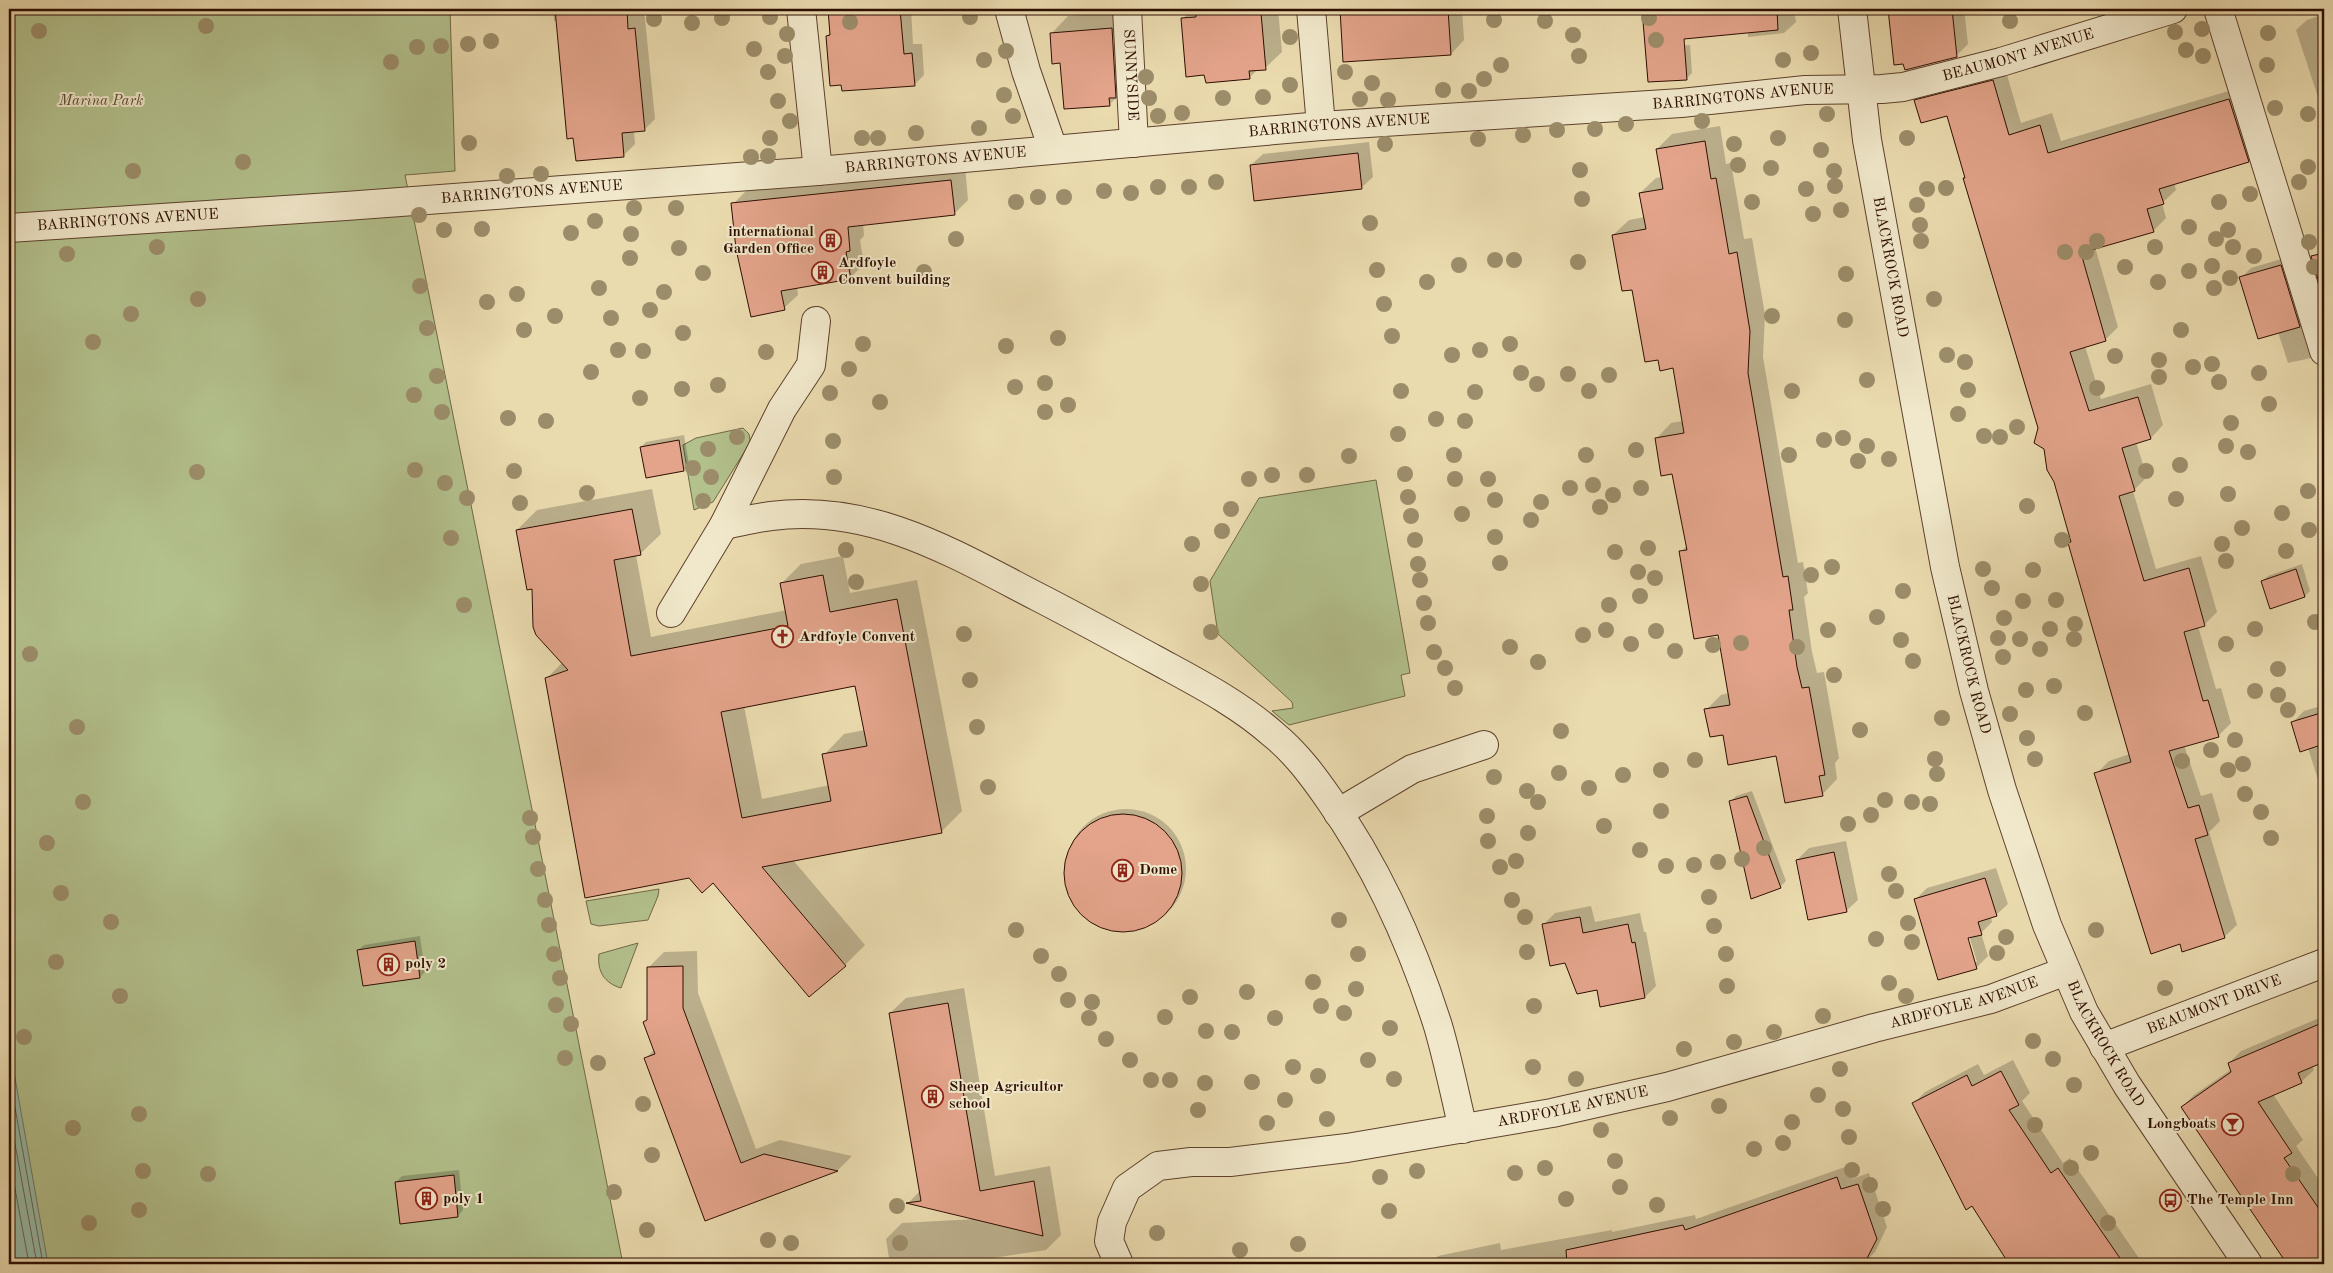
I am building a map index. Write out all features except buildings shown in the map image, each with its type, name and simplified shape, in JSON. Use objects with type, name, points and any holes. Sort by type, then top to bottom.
[{"type":"street","points":[[801,9],[818,171]]},
{"type":"street","points":[[1009,9],[1026,71],[1053,149]]},
{"type":"street","name":"SUNNYSIDE","points":[[1127,9],[1134,142]]},
{"type":"street","points":[[1311,9],[1321,126]]},
{"type":"street","name":"BLACKROCK ROAD","points":[[1852,9],[1867,140],[1907,348],[1933,504],[1962,643],[2002,790],[2031,881],[2084,1012],[2132,1092],[2248,1264]]},
{"type":"street","name":"BEAUMONT AVENUE","points":[[1860,91],[1903,87],[2001,62],[2173,9]]},
{"type":"street","points":[[2218,9],[2324,351]]},
{"type":"street","name":"BARRINGTONS AVENUE","points":[[9,228],[346,206],[818,171],[1321,126],[1681,102],[1805,90],[1860,91]]},
{"type":"street","points":[[670,612],[724,525],[782,409],[811,365],[816,320]]},
{"type":"street","points":[[724,525],[772,516],[828,515],[885,525],[927,540],[1046,601],[1202,685],[1240,708],[1275,735],[1296,757],[1338,813],[1370,866],[1407,942],[1438,1029],[1463,1129]]},
{"type":"street","points":[[1338,813],[1412,769],[1484,745]]},
{"type":"street","name":"BEAUMONT DRIVE","points":[[2104,1047],[2324,962]]},
{"type":"street","name":"ARDFOYLE AVENUE","points":[[1114,1253],[1112,1222],[1127,1188],[1158,1166],[1191,1162],[1230,1162],[1347,1148],[1552,1113],[1667,1087],[1874,1028],[1991,999],[2066,970]]},
{"type":"green space","name":"Marina Park","points":[[9,9],[450,9],[455,171],[405,175],[623,1264],[9,1264]]},
{"type":"green space","points":[[743,428],[749,434],[750,441],[748,446],[713,502],[694,510],[683,445],[696,438]]},
{"type":"green space","points":[[1376,480],[1410,673],[1401,675],[1405,696],[1289,725],[1272,711],[1293,708],[1292,702],[1218,634],[1210,581],[1259,498]]},
{"type":"green space","points":[[659,889],[648,920],[599,926],[591,924],[586,901]]},
{"type":"green space","points":[[638,943],[621,988],[606,980],[599,966],[599,954]]},
{"type":"water","points":[[9,1044],[48,1264],[9,1264]]},
{"type":"place","name":"international Garden Office","points":[[830,241]]},
{"type":"place","name":"Ardfoyle Convent building","points":[[822,272]]},
{"type":"place","name":"Ardfoyle Convent","points":[[783,637]]},
{"type":"place","name":"Dome","points":[[1123,870]]},
{"type":"place","name":"poly 2","points":[[389,964]]},
{"type":"place","name":"Sheep Agricultor school","points":[[933,1096]]},
{"type":"place","name":"Longboats","points":[[2232,1124]]},
{"type":"place","name":"poly 1","points":[[427,1199]]},
{"type":"place","name":"The Temple Inn","points":[[2171,1200]]}]
